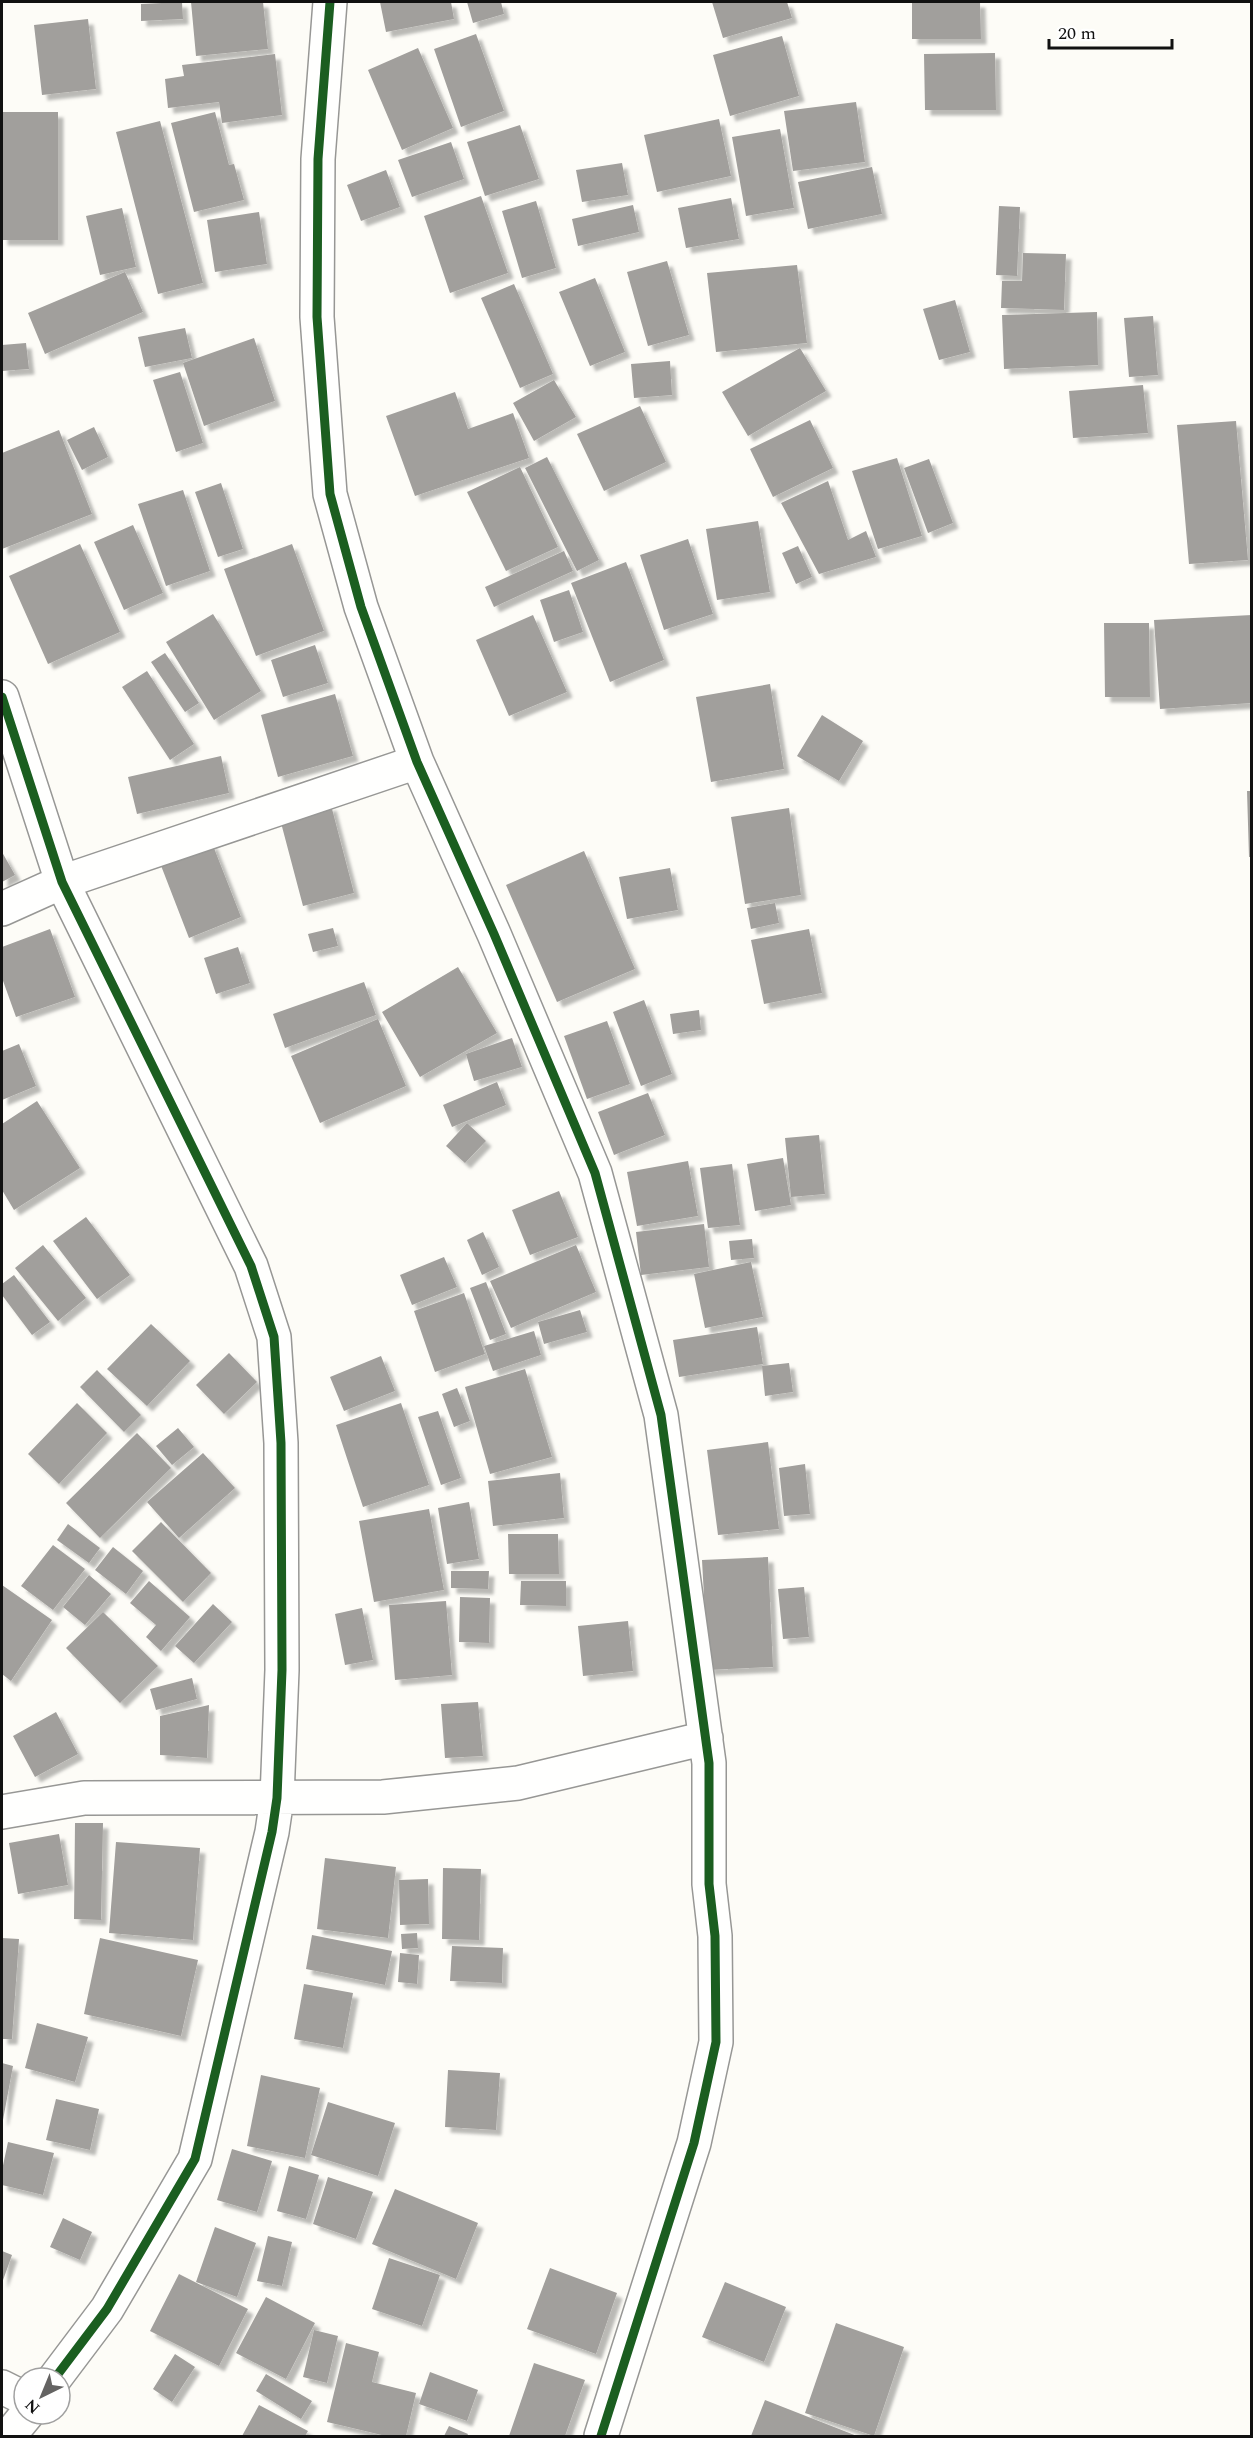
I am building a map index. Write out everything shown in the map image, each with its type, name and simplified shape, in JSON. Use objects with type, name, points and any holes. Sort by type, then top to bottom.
[{"type":"street","points":[[330,2],[318,159],[317,317],[330,494],[361,607],[417,762],[494,934],[595,1173],[661,1415],[709,1763],[709,1884],[715,1936],[716,2042],[694,2143],[601,2436]]},
{"type":"street","points":[[2,697],[62,882],[251,1266],[274,1337],[281,1443],[282,1670],[277,1798],[269,1843],[195,2159],[107,2309],[64,2366]]},
{"type":"street","points":[[2,909],[62,882],[417,762]]},
{"type":"street","points":[[2,1812],[84,1798],[383,1797],[518,1783],[706,1738]]},
{"type":"building","points":[[182,2],[183,19],[141,21],[141,4]]},
{"type":"building","points":[[191,2],[263,2],[268,49],[196,56]]},
{"type":"building","points":[[380,2],[451,2],[454,19],[386,32]]},
{"type":"building","points":[[467,2],[501,2],[504,14],[473,23]]},
{"type":"building","points":[[712,2],[787,2],[792,18],[723,38]]},
{"type":"building","points":[[912,2],[980,2],[981,39],[912,39]]},
{"type":"building","points":[[88,19],[96,89],[42,95],[34,25]]},
{"type":"building","points":[[476,34],[504,111],[461,127],[434,49]]},
{"type":"building","points":[[782,36],[799,96],[730,116],[713,55]]},
{"type":"building","points":[[418,48],[453,128],[402,150],[368,70]]},
{"type":"building","points":[[995,53],[996,110],[925,110],[924,54]]},
{"type":"building","points":[[275,54],[282,115],[222,123],[219,102],[168,108],[165,79],[184,76],[182,65]]},
{"type":"building","points":[[856,102],[865,162],[793,171],[784,111]]},
{"type":"building","points":[[2,112],[58,112],[58,240],[2,240]]},
{"type":"building","points":[[215,112],[229,165],[234,164],[244,200],[194,212],[171,123]]},
{"type":"building","points":[[719,119],[731,176],[657,192],[644,135]]},
{"type":"building","points":[[160,121],[203,283],[158,294],[116,132]]},
{"type":"building","points":[[520,125],[539,179],[485,196],[467,142]]},
{"type":"building","points":[[780,129],[794,208],[746,216],[732,137]]},
{"type":"building","points":[[451,142],[464,179],[412,197],[398,160]]},
{"type":"building","points":[[622,163],[628,195],[582,202],[576,170]]},
{"type":"building","points":[[872,167],[882,214],[808,229],[798,182]]},
{"type":"building","points":[[386,170],[400,207],[361,221],[347,185]]},
{"type":"building","points":[[481,196],[508,273],[450,293],[424,216]]},
{"type":"building","points":[[731,198],[739,239],[686,248],[678,208]]},
{"type":"building","points":[[536,201],[556,268],[522,278],[502,211]]},
{"type":"building","points":[[633,205],[639,232],[578,246],[572,219]]},
{"type":"building","points":[[999,206],[1020,207],[1017,276],[996,275]]},
{"type":"building","points":[[122,208],[136,267],[100,275],[86,216]]},
{"type":"building","points":[[259,212],[267,264],[215,272],[207,220]]},
{"type":"building","points":[[1023,253],[1066,254],[1064,310],[1001,308],[1002,281],[1022,281]]},
{"type":"building","points":[[667,261],[689,335],[648,346],[627,272]]},
{"type":"building","points":[[797,265],[807,343],[716,352],[707,273]]},
{"type":"building","points":[[125,272],[143,312],[45,354],[28,313]]},
{"type":"building","points":[[595,278],[625,352],[590,366],[559,292]]},
{"type":"building","points":[[514,284],[553,374],[520,388],[481,298]]},
{"type":"building","points":[[955,300],[970,352],[939,360],[923,309]]},
{"type":"building","points":[[1097,312],[1098,365],[1004,369],[1002,315]]},
{"type":"building","points":[[1153,316],[1158,375],[1129,377],[1124,318]]},
{"type":"building","points":[[185,328],[192,358],[145,367],[138,337]]},
{"type":"building","points":[[254,338],[275,401],[204,426],[183,363]]},
{"type":"building","points":[[26,343],[29,369],[2,371],[2,345]]},
{"type":"building","points":[[800,348],[826,391],[748,436],[722,392]]},
{"type":"building","points":[[670,361],[672,395],[634,398],[631,364]]},
{"type":"building","points":[[180,372],[203,443],[176,452],[153,380]]},
{"type":"building","points":[[554,380],[576,417],[534,441],[513,403]]},
{"type":"building","points":[[1143,385],[1148,433],[1073,438],[1069,391]]},
{"type":"building","points":[[455,392],[468,429],[513,413],[529,458],[415,496],[386,416]]},
{"type":"building","points":[[640,406],[666,462],[604,491],[577,434]]},
{"type":"building","points":[[810,420],[833,468],[773,497],[750,449]]},
{"type":"building","points":[[1236,421],[1248,560],[1189,564],[1177,425]]},
{"type":"building","points":[[94,427],[108,457],[82,470],[67,440]]},
{"type":"building","points":[[59,430],[92,514],[2,549],[2,453]]},
{"type":"building","points":[[547,457],[599,560],[577,571],[525,468]]},
{"type":"building","points":[[897,458],[922,536],[878,549],[852,471]]},
{"type":"building","points":[[929,459],[953,523],[928,533],[904,468]]},
{"type":"building","points":[[520,467],[558,547],[506,571],[467,492]]},
{"type":"building","points":[[828,481],[848,540],[866,531],[876,557],[819,574],[781,503]]},
{"type":"building","points":[[221,483],[243,549],[218,557],[195,492]]},
{"type":"building","points":[[183,490],[210,571],[166,586],[138,504]]},
{"type":"building","points":[[758,521],[770,592],[717,600],[706,529]]},
{"type":"building","points":[[133,525],[163,593],[124,610],[94,542]]},
{"type":"building","points":[[688,539],[713,614],[664,630],[640,555]]},
{"type":"building","points":[[80,544],[120,632],[48,664],[9,576]]},
{"type":"building","points":[[292,544],[324,631],[256,656],[224,569]]},
{"type":"building","points":[[798,546],[812,577],[796,584],[782,553]]},
{"type":"building","points":[[564,551],[573,571],[494,607],[485,587]]},
{"type":"building","points":[[626,562],[664,660],[610,682],[571,583]]},
{"type":"building","points":[[569,590],[583,632],[554,642],[540,600]]},
{"type":"building","points":[[213,614],[261,691],[214,720],[166,642]]},
{"type":"building","points":[[533,615],[567,692],[509,716],[476,640]]},
{"type":"building","points":[[1252,615],[1252,703],[1160,709],[1154,620]]},
{"type":"building","points":[[1104,623],[1149,623],[1150,697],[1105,697]]},
{"type":"building","points":[[315,645],[328,683],[283,697],[271,660]]},
{"type":"building","points":[[165,653],[199,703],[185,712],[151,662]]},
{"type":"building","points":[[147,671],[194,744],[170,760],[122,687]]},
{"type":"building","points":[[770,684],[784,769],[711,782],[696,697]]},
{"type":"building","points":[[335,694],[353,756],[278,777],[261,715]]},
{"type":"building","points":[[822,715],[863,741],[839,781],[797,756]]},
{"type":"building","points":[[221,756],[229,793],[137,814],[128,777]]},
{"type":"building","points":[[1247,791],[1252,791],[1252,857],[1249,857]]},
{"type":"building","points":[[331,805],[354,893],[303,906],[280,819]]},
{"type":"building","points":[[789,808],[801,895],[745,904],[731,817]]},
{"type":"building","points":[[212,843],[241,917],[189,938],[160,863]]},
{"type":"building","points":[[584,851],[635,969],[557,1002],[506,885]]},
{"type":"building","points":[[2,852],[15,875],[2,882]]},
{"type":"building","points":[[670,868],[678,910],[627,919],[619,877]]},
{"type":"building","points":[[775,903],[779,923],[751,929],[747,908]]},
{"type":"building","points":[[333,928],[338,946],[313,952],[308,934]]},
{"type":"building","points":[[50,929],[75,997],[16,1017],[2,978],[2,947]]},
{"type":"building","points":[[809,929],[822,993],[764,1004],[751,940]]},
{"type":"building","points":[[238,947],[250,983],[216,994],[204,958]]},
{"type":"building","points":[[458,967],[497,1033],[420,1077],[382,1012]]},
{"type":"building","points":[[364,982],[376,1015],[285,1048],[273,1014]]},
{"type":"building","points":[[644,1000],[672,1074],[641,1086],[613,1012]]},
{"type":"building","points":[[699,1010],[701,1030],[673,1034],[670,1014]]},
{"type":"building","points":[[378,1019],[406,1086],[320,1123],[291,1056]]},
{"type":"building","points":[[607,1021],[630,1084],[587,1099],[564,1036]]},
{"type":"building","points":[[512,1038],[522,1067],[474,1081],[466,1054]]},
{"type":"building","points":[[19,1044],[36,1086],[2,1100],[2,1051]]},
{"type":"building","points":[[497,1082],[506,1105],[452,1127],[443,1105]]},
{"type":"building","points":[[648,1093],[665,1135],[614,1155],[598,1112]]},
{"type":"building","points":[[37,1101],[80,1168],[14,1210],[2,1190],[2,1124]]},
{"type":"building","points":[[467,1123],[486,1141],[465,1163],[446,1146]]},
{"type":"building","points":[[819,1135],[825,1194],[791,1197],[785,1138]]},
{"type":"building","points":[[783,1158],[791,1205],[755,1211],[747,1164]]},
{"type":"building","points":[[688,1161],[698,1216],[637,1226],[627,1172]]},
{"type":"building","points":[[732,1164],[740,1225],[708,1228],[700,1168]]},
{"type":"building","points":[[559,1191],[578,1237],[530,1255],[512,1210]]},
{"type":"building","points":[[86,1217],[130,1275],[97,1299],[53,1241]]},
{"type":"building","points":[[704,1224],[709,1267],[641,1275],[636,1232]]},
{"type":"building","points":[[483,1232],[499,1267],[482,1275],[467,1240]]},
{"type":"building","points":[[752,1239],[754,1258],[731,1260],[729,1241]]},
{"type":"building","points":[[43,1245],[86,1298],[58,1321],[15,1268]]},
{"type":"building","points":[[576,1245],[596,1292],[511,1328],[490,1281]]},
{"type":"building","points":[[444,1257],[457,1287],[412,1305],[400,1275]]},
{"type":"building","points":[[751,1262],[763,1317],[705,1328],[694,1274]]},
{"type":"building","points":[[14,1275],[50,1322],[32,1335],[2,1295],[2,1284]]},
{"type":"building","points":[[486,1282],[506,1334],[490,1340],[470,1288]]},
{"type":"building","points":[[464,1293],[485,1354],[435,1372],[414,1311]]},
{"type":"building","points":[[580,1310],[587,1332],[544,1344],[538,1322]]},
{"type":"building","points":[[151,1324],[190,1361],[147,1406],[107,1369]]},
{"type":"building","points":[[757,1327],[763,1364],[679,1377],[673,1340]]},
{"type":"building","points":[[534,1331],[541,1355],[493,1371],[484,1346]]},
{"type":"building","points":[[229,1353],[257,1382],[224,1414],[196,1385]]},
{"type":"building","points":[[381,1356],[395,1391],[344,1411],[330,1377]]},
{"type":"building","points":[[789,1363],[793,1392],[765,1396],[762,1366]]},
{"type":"building","points":[[525,1369],[552,1457],[490,1474],[465,1387]]},
{"type":"building","points":[[97,1370],[141,1415],[124,1432],[80,1387]]},
{"type":"building","points":[[457,1388],[470,1421],[454,1427],[442,1394]]},
{"type":"building","points":[[77,1403],[107,1433],[59,1484],[28,1454]]},
{"type":"building","points":[[401,1403],[429,1485],[363,1507],[336,1425]]},
{"type":"building","points":[[438,1411],[461,1478],[441,1485],[418,1417]]},
{"type":"building","points":[[178,1428],[194,1447],[172,1465],[156,1446]]},
{"type":"building","points":[[137,1433],[171,1468],[100,1538],[66,1503]]},
{"type":"building","points":[[768,1442],[779,1529],[718,1535],[707,1450]]},
{"type":"building","points":[[203,1453],[235,1488],[179,1538],[147,1502]]},
{"type":"building","points":[[805,1464],[810,1514],[784,1516],[779,1468]]},
{"type":"building","points":[[560,1473],[564,1518],[493,1526],[488,1481]]},
{"type":"building","points":[[469,1502],[479,1559],[447,1564],[438,1508]]},
{"type":"building","points":[[429,1509],[444,1590],[374,1602],[359,1521]]},
{"type":"building","points":[[161,1522],[211,1573],[183,1602],[132,1551]]},
{"type":"building","points":[[68,1524],[100,1548],[89,1563],[57,1540]]},
{"type":"building","points":[[508,1534],[558,1534],[559,1574],[509,1574]]},
{"type":"building","points":[[53,1545],[85,1569],[53,1610],[21,1586]]},
{"type":"building","points":[[113,1547],[143,1571],[126,1594],[95,1570]]},
{"type":"building","points":[[768,1557],[773,1667],[708,1670],[702,1560]]},
{"type":"building","points":[[451,1571],[489,1571],[488,1589],[451,1588]]},
{"type":"building","points":[[89,1575],[111,1594],[85,1625],[63,1607]]},
{"type":"building","points":[[149,1581],[190,1617],[161,1651],[146,1637],[156,1625],[130,1603]]},
{"type":"building","points":[[521,1581],[566,1581],[566,1606],[520,1605]]},
{"type":"building","points":[[2,1585],[52,1620],[11,1681],[2,1674]]},
{"type":"building","points":[[804,1587],[809,1637],[783,1639],[778,1589]]},
{"type":"building","points":[[460,1597],[490,1598],[489,1643],[459,1642]]},
{"type":"building","points":[[446,1601],[452,1675],[395,1680],[389,1605]]},
{"type":"building","points":[[213,1604],[232,1622],[194,1663],[175,1646]]},
{"type":"building","points":[[362,1608],[373,1660],[345,1665],[335,1614]]},
{"type":"building","points":[[103,1612],[158,1666],[120,1703],[66,1648]]},
{"type":"building","points":[[628,1621],[633,1671],[583,1676],[578,1626]]},
{"type":"building","points":[[192,1678],[197,1699],[156,1710],[150,1689]]},
{"type":"building","points":[[478,1702],[483,1756],[445,1758],[441,1704]]},
{"type":"building","points":[[209,1705],[207,1758],[160,1755],[160,1716]]},
{"type":"building","points":[[56,1712],[78,1754],[35,1777],[13,1736]]},
{"type":"building","points":[[75,1823],[103,1823],[101,1920],[74,1919]]},
{"type":"building","points":[[59,1834],[68,1885],[18,1894],[9,1843]]},
{"type":"building","points":[[116,1842],[200,1848],[193,1940],[109,1933]]},
{"type":"building","points":[[325,1858],[396,1867],[388,1938],[317,1929]]},
{"type":"building","points":[[443,1868],[481,1869],[479,1940],[442,1939]]},
{"type":"building","points":[[428,1879],[429,1924],[400,1925],[399,1880]]},
{"type":"building","points":[[417,1933],[418,1948],[402,1949],[401,1934]]},
{"type":"building","points":[[312,1935],[392,1951],[385,1985],[306,1969]]},
{"type":"building","points":[[2,1938],[19,1939],[12,2039],[2,2039]]},
{"type":"building","points":[[100,1938],[198,1960],[181,2036],[84,2014]]},
{"type":"building","points":[[452,1946],[503,1948],[502,1983],[450,1981]]},
{"type":"building","points":[[400,1953],[419,1955],[417,1984],[398,1982]]},
{"type":"building","points":[[304,1984],[353,1993],[343,2048],[294,2039]]},
{"type":"building","points":[[37,2023],[88,2037],[75,2082],[25,2068]]},
{"type":"building","points":[[2,2063],[13,2066],[3,2120],[2,2120]]},
{"type":"building","points":[[448,2070],[500,2073],[496,2130],[445,2127]]},
{"type":"building","points":[[261,2075],[320,2088],[305,2158],[247,2146]]},
{"type":"building","points":[[56,2099],[99,2109],[90,2150],[46,2140]]},
{"type":"building","points":[[328,2102],[395,2123],[378,2176],[311,2155]]},
{"type":"building","points":[[8,2142],[54,2153],[43,2195],[2,2185],[2,2170]]},
{"type":"building","points":[[232,2149],[272,2161],[257,2212],[217,2200]]},
{"type":"building","points":[[289,2166],[319,2175],[306,2219],[277,2211]]},
{"type":"building","points":[[328,2177],[373,2192],[356,2239],[313,2224]]},
{"type":"building","points":[[395,2189],[478,2223],[456,2279],[372,2244]]},
{"type":"building","points":[[63,2218],[92,2232],[80,2260],[50,2247]]},
{"type":"building","points":[[215,2227],[256,2243],[237,2297],[196,2282]]},
{"type":"building","points":[[268,2236],[292,2242],[282,2286],[257,2281]]},
{"type":"building","points":[[2,2251],[12,2255],[2,2283]]},
{"type":"building","points":[[389,2258],[440,2275],[422,2326],[372,2309]]},
{"type":"building","points":[[550,2268],[617,2293],[596,2354],[527,2329]]},
{"type":"building","points":[[179,2274],[248,2309],[219,2366],[150,2331]]},
{"type":"building","points":[[725,2282],[786,2307],[764,2362],[702,2337]]},
{"type":"building","points":[[266,2297],[315,2323],[286,2379],[236,2353]]},
{"type":"building","points":[[836,2323],[904,2347],[874,2436],[805,2413]]},
{"type":"building","points":[[314,2330],[338,2336],[327,2383],[303,2377]]},
{"type":"building","points":[[346,2343],[379,2352],[372,2382],[416,2393],[406,2436],[386,2436],[327,2422]]},
{"type":"building","points":[[175,2354],[195,2367],[172,2402],[153,2389]]},
{"type":"building","points":[[534,2363],[585,2380],[565,2436],[509,2436]]},
{"type":"building","points":[[430,2372],[478,2390],[467,2421],[419,2404]]},
{"type":"building","points":[[266,2374],[312,2401],[301,2419],[256,2391]]},
{"type":"building","points":[[765,2400],[857,2436],[751,2436]]},
{"type":"building","points":[[259,2405],[308,2431],[305,2436],[242,2436]]},
{"type":"building","points":[[449,2426],[468,2434],[467,2436],[444,2436]]},
{"type":"cycle path","points":[[330,2],[318,159],[317,317],[330,494],[361,607],[417,762],[494,934],[595,1173],[661,1415],[709,1763],[709,1884],[715,1936],[716,2042],[694,2143],[601,2436]]},
{"type":"cycle path","points":[[2,697],[62,882],[251,1266],[274,1337],[281,1443],[282,1670],[277,1798],[272,1832],[195,2159],[107,2309],[64,2366]]}]
